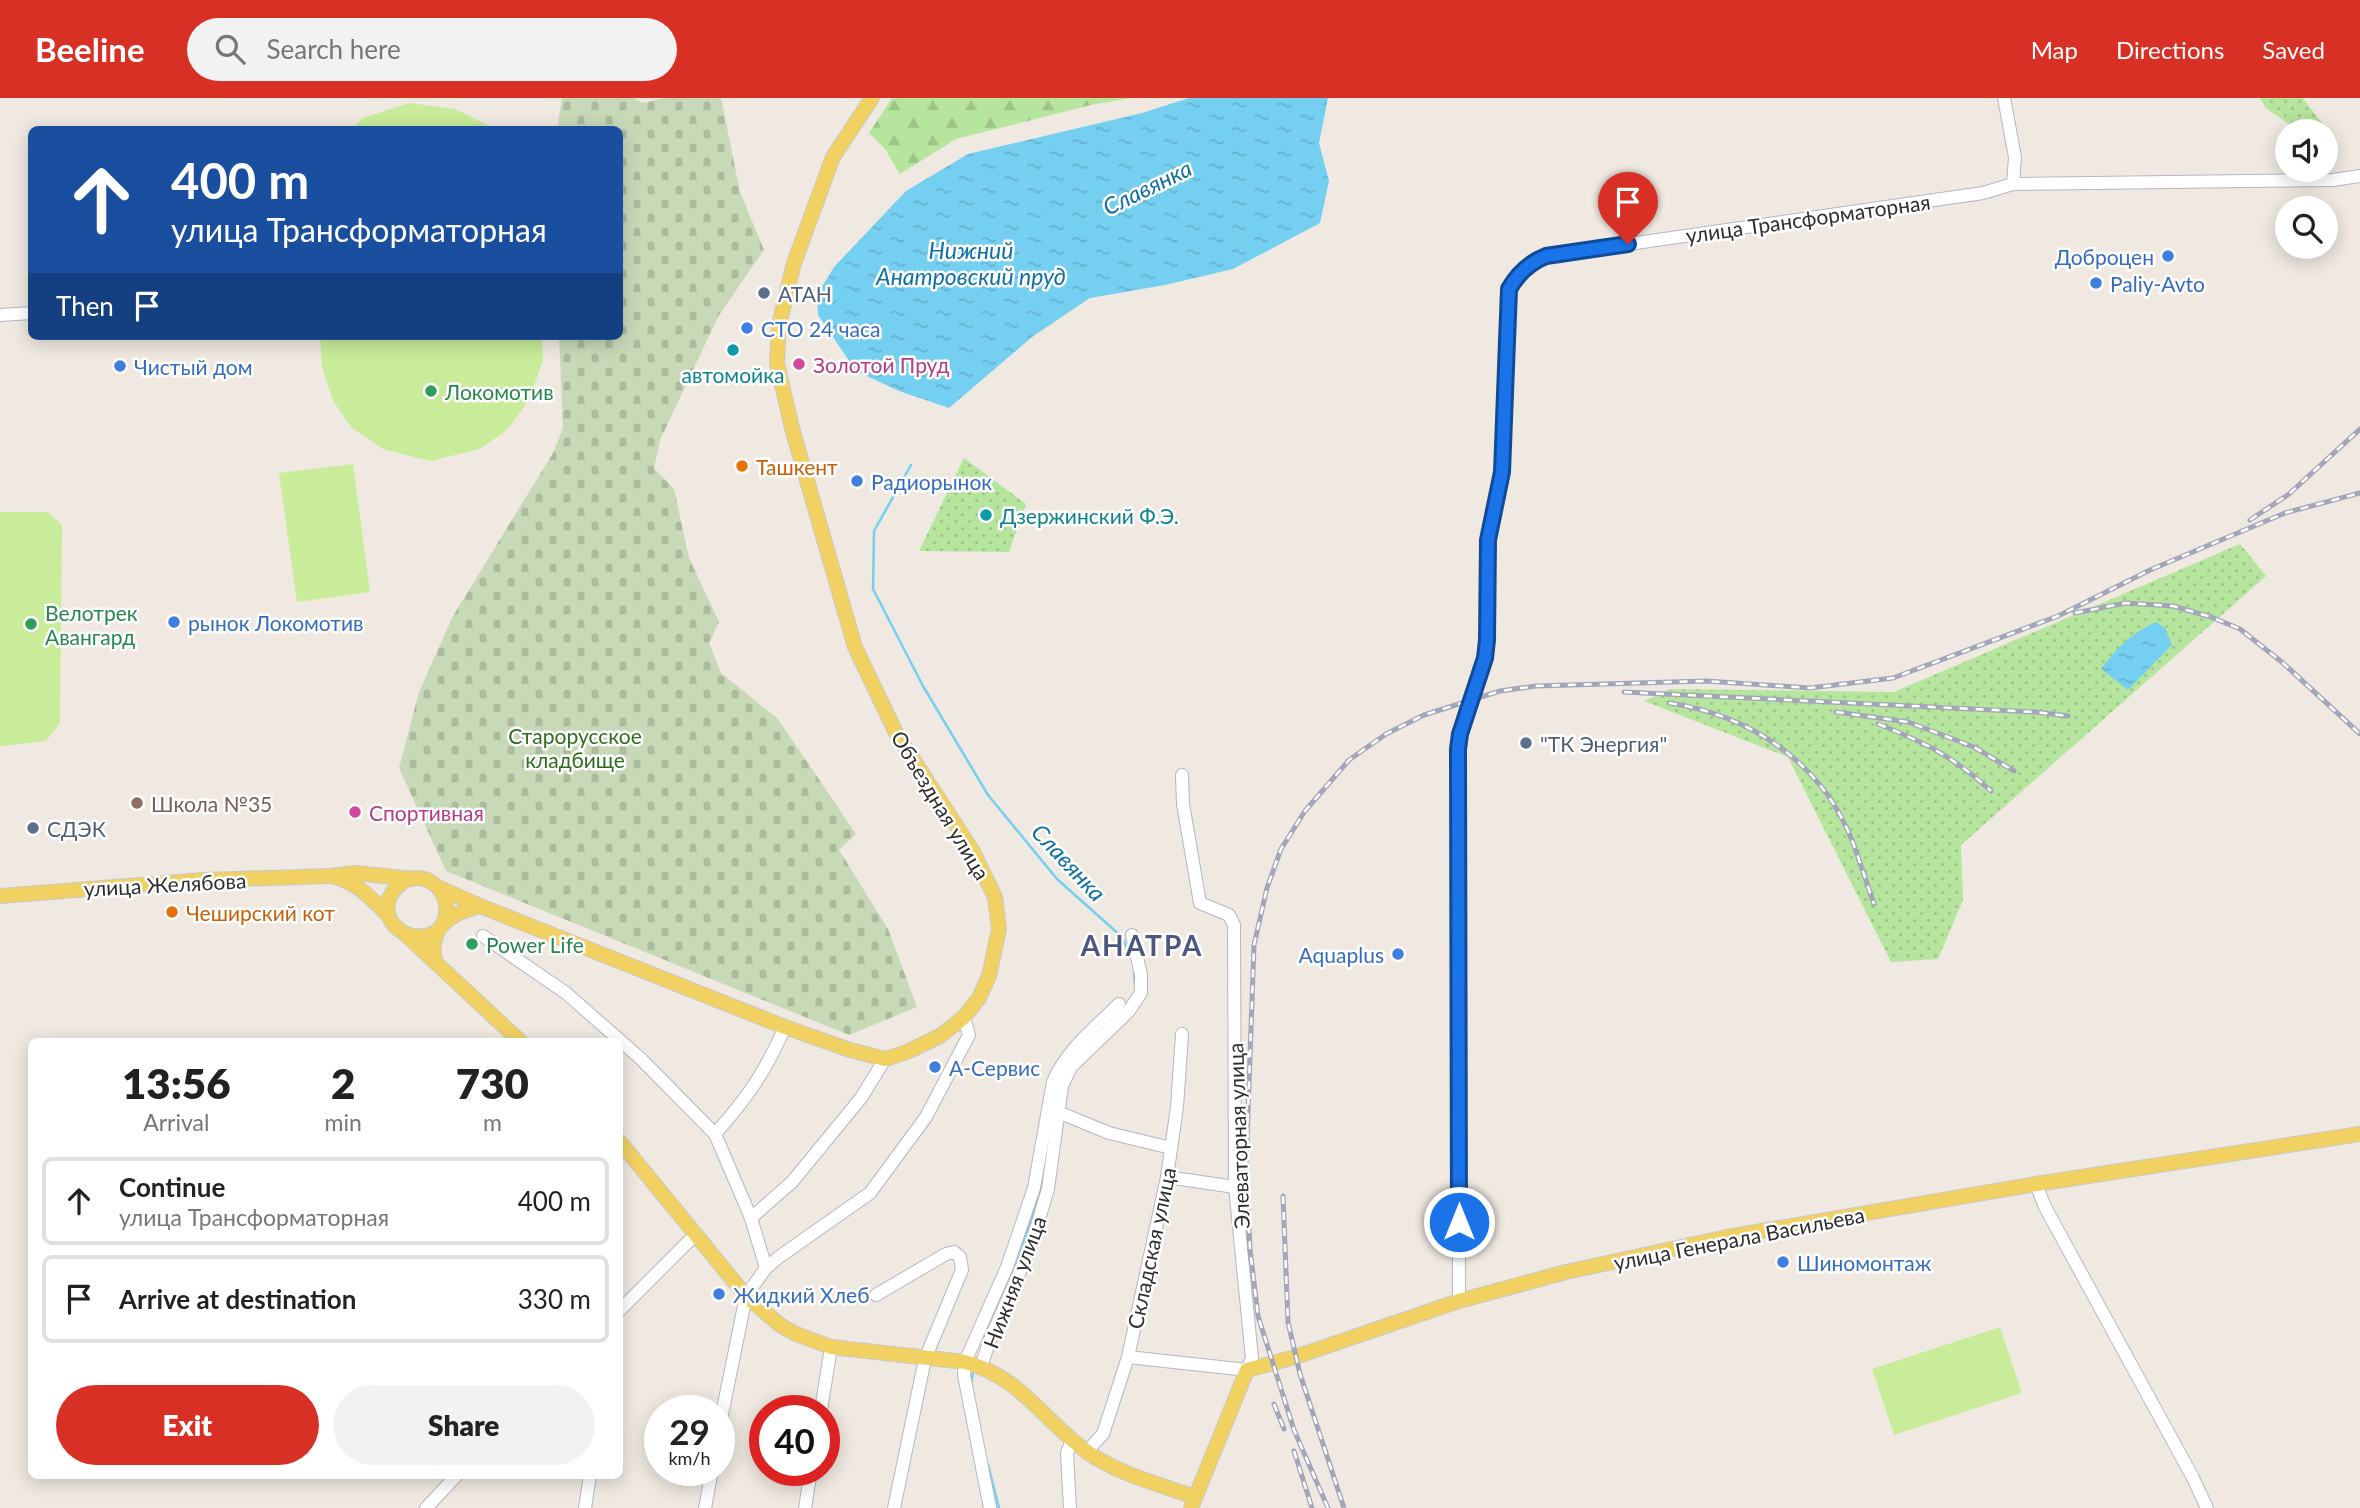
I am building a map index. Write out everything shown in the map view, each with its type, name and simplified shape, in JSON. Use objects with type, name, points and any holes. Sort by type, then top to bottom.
[{"type":"main road","name":"Объездная улица","points":[[872,98],[833,157],[794,263],[779,325],[778,363],[795,441],[855,647],[896,733],[972,850],[995,897],[999,929],[989,976],[979,998],[964,1017],[925,1045],[885,1059]]},
{"type":"main road","name":"улица Желябова","points":[[0,896],[204,880],[355,873],[412,879]]},
{"type":"main road","points":[[330,876],[347,880],[363,891],[389,916],[398,930],[517,1038]]},
{"type":"main road","points":[[389,916],[388,906],[393,891],[405,881],[425,879],[480,906],[785,1027],[850,1051],[885,1059]]},
{"type":"main road","points":[[435,962],[433,949],[448,907],[440,888]]},
{"type":"main road","points":[[406,935],[424,937],[440,928],[456,913],[480,906]]},
{"type":"main road","name":"улица Генерала Васильева","points":[[1247,1370],[1295,1357],[1459,1301],[1566,1272],[1727,1237],[2036,1184],[2360,1134]]},
{"type":"main road","points":[[623,1146],[746,1296],[796,1335],[831,1347],[981,1366],[1006,1379],[1047,1413],[1072,1440],[1105,1464],[1193,1503]]},
{"type":"main road","name":"Элеваторная улица","points":[[1193,1503],[1247,1370]]},
{"type":"street","points":[[2004,98],[2015,156],[2013,184]]},
{"type":"street","name":"улица Трансформаторная","points":[[1459,1301],[1458,749],[1460,734],[1485,658],[1488,540],[1502,472],[1509,289],[1515,277],[1534,261],[1546,256],[1983,192],[2013,184],[2333,180],[2360,176]]},
{"type":"street","points":[[0,315],[28,313]]},
{"type":"street","name":"Элеваторная улица","points":[[1182,775],[1183,804],[1199,903],[1229,915],[1234,925],[1235,1187],[1252,1357],[1247,1370]]},
{"type":"street","name":"Нижняя улица","points":[[981,1366],[1035,1234],[1048,1189],[1062,1086],[1071,1068],[1128,1013],[1141,993],[1132,935]]},
{"type":"street","points":[[483,936],[566,993],[617,1038]]},
{"type":"street","name":"Нижняя улица","points":[[965,1362],[1007,1267],[1034,1188],[1053,1082],[1066,1057],[1119,1004]]},
{"type":"street","points":[[726,1395],[746,1296],[766,1268],[870,1193],[926,1117],[969,1035],[964,1017]]},
{"type":"street","points":[[715,1133],[744,1100],[767,1066],[785,1027]]},
{"type":"street","name":"Складская улица","points":[[1087,1451],[1103,1433],[1128,1357],[1167,1177],[1182,1034]]},
{"type":"street","points":[[623,1043],[715,1133],[751,1218],[766,1268]]},
{"type":"street","points":[[751,1218],[792,1182],[861,1098],[885,1059]]},
{"type":"street","points":[[1058,1112],[1099,1130],[1171,1148]]},
{"type":"street","points":[[1167,1177],[1235,1187]]},
{"type":"street","points":[[2036,1184],[2045,1207],[2207,1508]]},
{"type":"street","points":[[623,1307],[695,1236]]},
{"type":"street","points":[[876,1295],[946,1254],[954,1252],[960,1257],[962,1270],[925,1359],[894,1508]]},
{"type":"street","points":[[823,1395],[831,1347]]},
{"type":"street","name":"улица Генерала Васильева","points":[[1128,1357],[1247,1370]]},
{"type":"street","points":[[965,1362],[964,1375],[970,1411],[990,1508]]},
{"type":"street","points":[[1070,1508],[1067,1452],[1072,1440]]},
{"type":"street","points":[[426,1508],[453,1479]]},
{"type":"street","points":[[585,1508],[589,1479]]},
{"type":"street","points":[[705,1508],[709,1486]]},
{"type":"street","points":[[805,1508],[808,1486]]},
{"type":"green space","name":"Старорусское кладбище","points":[[562,98],[634,98],[642,103],[664,98],[721,98],[740,192],[764,250],[719,315],[660,440],[654,468],[674,489],[689,558],[719,622],[709,643],[721,673],[778,719],[856,834],[839,850],[888,929],[917,1007],[849,1035],[446,871],[399,768],[419,692],[453,616],[553,453],[563,428],[559,340],[623,340],[623,126],[557,126]]},
{"type":"green space","points":[[892,98],[1131,98],[1091,105],[956,139],[900,174],[885,149],[869,133]]},
{"type":"green space","points":[[2260,98],[2303,98],[2318,119],[2282,119],[2266,108]]},
{"type":"green space","points":[[409,103],[455,109],[490,126],[355,126],[363,118]]},
{"type":"green space","name":"Локомотив","points":[[320,340],[542,340],[543,360],[529,400],[508,429],[480,449],[430,461],[383,449],[352,428],[333,401],[322,367]]},
{"type":"green space","points":[[964,458],[1026,504],[1009,552],[919,551]]},
{"type":"green space","points":[[353,464],[370,592],[297,602],[279,473]]},
{"type":"green space","name":"Велотрек Авангард","points":[[0,512],[48,512],[62,525],[60,723],[46,741],[2,746],[0,745]]},
{"type":"green space","points":[[2240,544],[2266,576],[1961,845],[1963,900],[1938,959],[1891,962],[1788,757],[1644,701],[1671,689],[1894,692]]},
{"type":"green space","points":[[2000,1327],[2022,1393],[1894,1435],[1872,1369]]},
{"type":"water","name":"Нижний Анатровский пруд","points":[[1189,98],[1328,98],[1319,143],[1329,181],[1320,223],[1233,269],[1165,285],[1090,298],[1032,337],[949,408],[899,391],[856,371],[818,315],[817,295],[834,267],[906,191],[968,154],[1142,113]]},
{"type":"water","points":[[2156,622],[2165,628],[2172,645],[2128,690],[2101,669],[2125,642]]},
{"type":"waterway","name":"Славянка","points":[[911,465],[874,531],[873,589],[923,686],[988,795],[1057,879],[1122,937],[1130,955]]},
{"type":"waterway","name":"Славянка","points":[[1134,971],[1135,985]]},
{"type":"waterway","name":"Славянка","points":[[1012,1275],[1042,1188],[1046,1157]]},
{"type":"waterway","name":"Славянка","points":[[971,1383],[973,1373]]},
{"type":"waterway","name":"Славянка","points":[[988,1465],[999,1508]]},
{"type":"railway","points":[[2250,520],[2289,494],[2360,429]]},
{"type":"railway","points":[[1328,1508],[1294,1430],[1258,1316],[1250,1249],[1246,1168],[1254,945],[1267,888],[1281,849],[1305,811],[1349,760],[1386,734],[1424,715],[1500,691],[1536,686],[1706,681],[1810,688],[1893,678],[2058,616],[2150,570],[2285,513],[2360,493]]},
{"type":"railway","points":[[2075,613],[2126,603],[2173,606],[2240,629],[2283,663],[2360,734]]},
{"type":"railway","points":[[1624,692],[2036,712],[2068,716]]},
{"type":"railway","points":[[1669,703],[1727,718],[1778,746],[1801,765],[1821,786],[1838,811],[1851,838],[1874,904]]},
{"type":"railway","points":[[1836,712],[1908,722],[1974,747],[2014,771]]},
{"type":"railway","points":[[1878,724],[1938,752],[1991,791]]},
{"type":"railway","points":[[1283,1196],[1288,1322],[1300,1374],[1344,1508]]},
{"type":"railway","points":[[1274,1404],[1284,1429]]},
{"type":"railway","points":[[1294,1451],[1312,1508]]},
{"type":"place","name":"Доброцен","points":[[2168,256]]},
{"type":"place","name":"Paliy-Avto","points":[[2096,283]]},
{"type":"place","name":"АТАН","points":[[764,293]]},
{"type":"place","name":"СТО 24 часа","points":[[747,328]]},
{"type":"place","name":"автомойка","points":[[733,350]]},
{"type":"place","name":"Золотой Пруд","points":[[799,364]]},
{"type":"place","name":"Чистый дом","points":[[120,366]]},
{"type":"place","name":"Локомотив","points":[[431,391]]},
{"type":"place","name":"Ташкент","points":[[742,466]]},
{"type":"place","name":"Радиорынок","points":[[857,481]]},
{"type":"place","name":"Дзержинский Ф.Э.","points":[[986,515]]},
{"type":"place","name":"рынок Локомотив","points":[[174,622]]},
{"type":"place","name":"Велотрек Авангард","points":[[31,624]]},
{"type":"place","name":"\"ТК Энергия\"","points":[[1526,743]]},
{"type":"place","name":"Школа №35","points":[[137,803]]},
{"type":"place","name":"Спортивная","points":[[355,812]]},
{"type":"place","name":"СДЭК","points":[[33,828]]},
{"type":"place","name":"Чеширский кот","points":[[172,912]]},
{"type":"place","name":"Power Life","points":[[472,944]]},
{"type":"place","name":"Aquaplus","points":[[1398,954]]},
{"type":"place","name":"А-Сервис","points":[[935,1067]]},
{"type":"place","name":"Шиномонтаж","points":[[1783,1262]]},
{"type":"place","name":"Жидкий Хлеб","points":[[719,1294]]},
{"type":"district","name":"АНАТРА","points":[[1142,945]]},
{"type":"route","points":[[1459,1222],[1458,749],[1460,734],[1485,658],[1487,640],[1488,536],[1502,472],[1509,289],[1515,277],[1534,261],[1546,256],[1628,244]]}]
